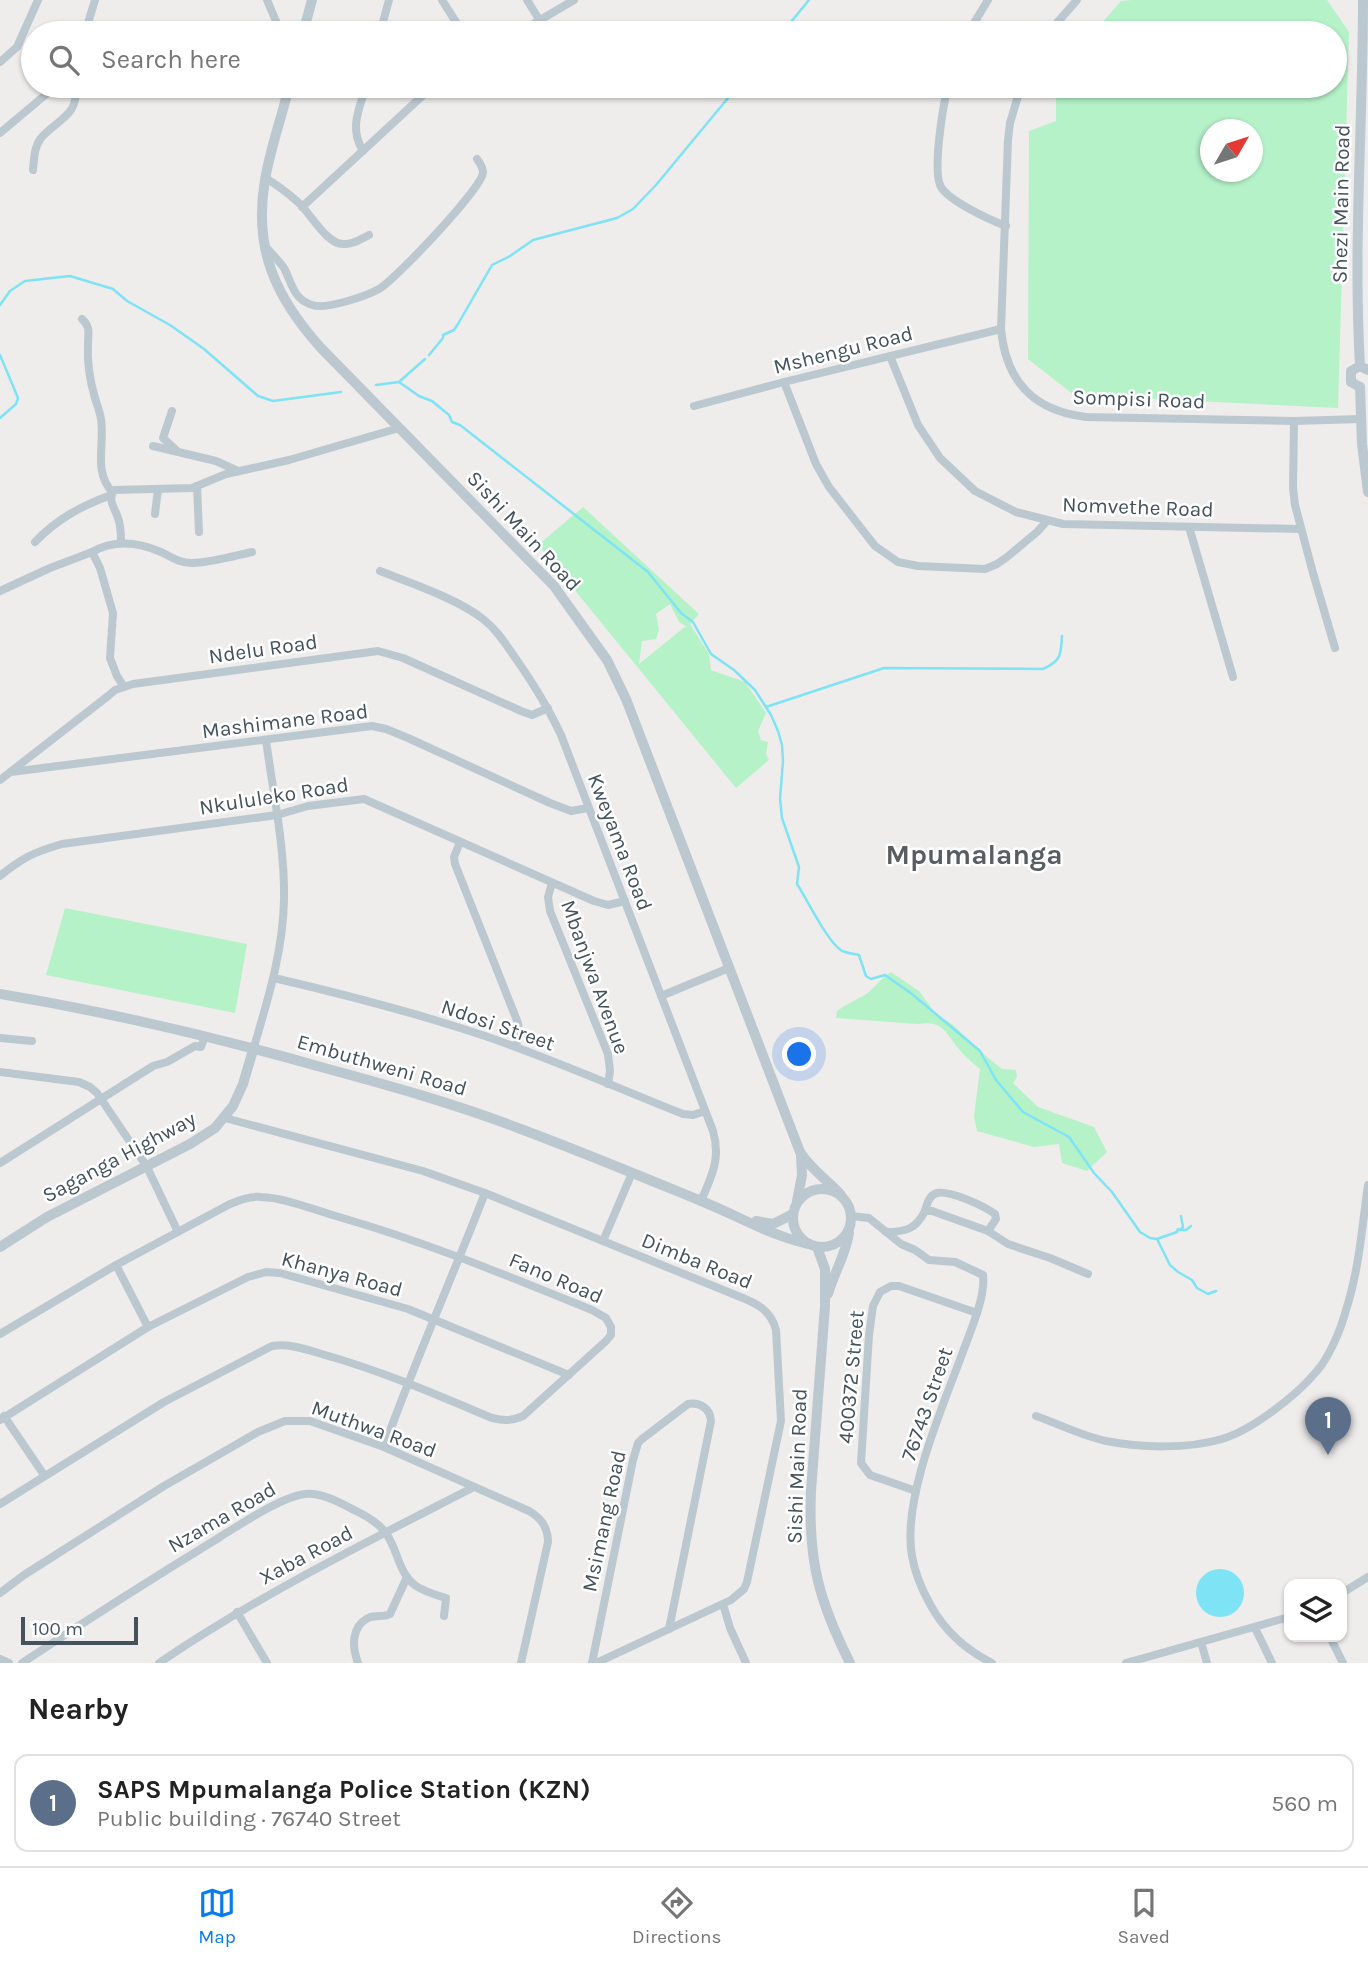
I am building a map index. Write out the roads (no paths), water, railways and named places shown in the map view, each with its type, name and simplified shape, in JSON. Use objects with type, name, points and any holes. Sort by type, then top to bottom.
[{"type":"street","points":[[29,21],[38,0]]},
{"type":"street","points":[[89,21],[95,0]]},
{"type":"street","points":[[267,0],[276,21]]},
{"type":"street","points":[[306,21],[312,0]]},
{"type":"street","points":[[383,21],[389,0]]},
{"type":"street","points":[[442,0],[455,21]]},
{"type":"street","points":[[527,0],[540,21],[574,0]]},
{"type":"street","points":[[975,21],[988,0]]},
{"type":"street","points":[[1059,21],[1077,0]]},
{"type":"street","name":"Shezi Main Road","points":[[1363,0],[1366,38],[1358,332],[1364,368],[1351,371],[1350,378],[1353,385],[1364,385]]},
{"type":"street","points":[[0,62],[17,47],[21,38]]},
{"type":"street","points":[[0,133],[42,98]]},
{"type":"street","points":[[33,170],[39,141],[62,120],[76,98]]},
{"type":"street","name":"Sishi Main Road","points":[[286,98],[265,178],[261,213],[265,245],[278,289],[288,309],[321,348],[554,586],[607,660],[626,699],[800,1152],[811,1168],[841,1195]]},
{"type":"street","points":[[363,98],[355,130],[356,139],[363,150]]},
{"type":"street","points":[[302,207],[420,98]]},
{"type":"street","points":[[945,98],[939,144],[938,172],[941,187],[948,196],[1006,226]]},
{"type":"street","name":"Sompisi Road","points":[[1017,98],[1008,140],[1002,329],[1006,358],[1020,384],[1039,402],[1067,415],[1118,418],[1294,421],[1361,419]]},
{"type":"street","points":[[265,245],[284,269],[296,294],[312,305],[327,306],[368,294],[388,282],[438,233],[482,176],[482,167],[477,159]]},
{"type":"street","points":[[265,178],[280,187],[337,243],[354,243],[369,235]]},
{"type":"street","points":[[82,319],[88,324],[91,382],[101,419],[102,449],[99,460],[122,531],[121,542]]},
{"type":"street","name":"Mshengu Road","points":[[694,406],[1002,329]]},
{"type":"street","name":"Nomvethe Road","points":[[890,356],[918,425],[940,458],[975,491],[1016,512],[1063,524],[1301,528]]},
{"type":"street","points":[[784,382],[816,464],[829,487],[875,546],[898,562],[918,566],[985,569],[1007,557],[1047,521]]},
{"type":"street","points":[[1364,385],[1361,419],[1368,492]]},
{"type":"street","points":[[172,411],[163,438],[178,452]]},
{"type":"street","points":[[1294,421],[1293,488],[1301,528],[1335,648]]},
{"type":"street","points":[[35,542],[70,512],[122,489],[174,490],[197,486],[238,471],[289,460],[399,428]]},
{"type":"street","points":[[153,446],[216,461],[238,471]]},
{"type":"street","points":[[197,486],[199,532]]},
{"type":"street","points":[[155,514],[158,489]]},
{"type":"street","points":[[1189,527],[1233,677]]},
{"type":"street","points":[[0,591],[104,546],[121,542],[144,545],[175,560],[192,563],[252,552]]},
{"type":"street","points":[[92,552],[100,568],[113,613],[110,658],[124,687]]},
{"type":"street","name":"Kweyama Road","points":[[380,571],[483,618],[504,641],[548,708],[561,735],[662,996],[717,1145],[717,1156],[701,1201]]},
{"type":"street","name":"Ndelu Road","points":[[0,780],[108,696],[124,687],[378,651],[403,658],[532,715],[548,708]]},
{"type":"street","name":"Mashimane Road","points":[[11,772],[372,726],[408,738],[571,811],[588,808]]},
{"type":"street","points":[[254,1047],[274,978],[284,902],[281,850],[266,740]]},
{"type":"street","name":"Nkululeko Road","points":[[0,876],[24,857],[62,844],[277,816],[308,806],[364,799],[601,903],[615,904],[625,901]]},
{"type":"street","points":[[460,842],[454,857],[455,864],[518,1023],[516,1047]]},
{"type":"street","name":"Mbanjwa Avenue","points":[[552,883],[548,897],[550,911],[608,1054],[608,1084]]},
{"type":"street","points":[[662,996],[729,968]]},
{"type":"street","name":"Ndosi Street","points":[[274,978],[425,1018],[516,1047],[683,1114],[693,1115],[705,1111]]},
{"type":"street","name":"Embuthweni Road","points":[[0,994],[205,1035],[437,1099],[522,1129],[632,1173],[740,1217],[774,1234],[813,1245]]},
{"type":"street","points":[[0,1163],[153,1066],[167,1062],[195,1046],[201,1046],[205,1035]]},
{"type":"street","points":[[0,1038],[32,1041]]},
{"type":"street","name":"Saganga Highway","points":[[0,1247],[66,1207],[205,1136],[225,1118],[233,1106],[254,1047]]},
{"type":"street","points":[[0,1072],[79,1082],[90,1087],[102,1098],[147,1167],[178,1232]]},
{"type":"street","name":"Dimba Road","points":[[225,1118],[423,1171],[485,1193],[753,1302],[767,1311],[774,1321],[781,1421],[747,1582],[740,1594],[723,1604],[594,1663]]},
{"type":"street","name":"Sishi Main Road","points":[[794,1209],[802,1175],[800,1152]]},
{"type":"street","points":[[603,1241],[632,1173]]},
{"type":"street","points":[[1036,1416],[1107,1441],[1173,1446],[1223,1439],[1268,1414],[1318,1370],[1339,1330],[1353,1287],[1368,1185]]},
{"type":"street","points":[[812,1190],[832,1190],[841,1195],[848,1205],[850,1228],[845,1237],[837,1243],[828,1247],[813,1245],[796,1232],[794,1209],[803,1195],[812,1190]]},
{"type":"street","points":[[384,1447],[407,1383],[485,1193]]},
{"type":"street","points":[[886,1232],[914,1227],[919,1223],[929,1199],[938,1193],[951,1195],[995,1214],[996,1219],[988,1231]]},
{"type":"street","name":"Fano Road","points":[[0,1334],[116,1265],[230,1204],[243,1199],[262,1197],[393,1232],[592,1310],[606,1318],[611,1327],[609,1337],[523,1416],[505,1421],[375,1370],[287,1345],[272,1346],[164,1402],[0,1504]]},
{"type":"street","name":"Embuthweni Road","points":[[740,1217],[773,1224],[794,1209]]},
{"type":"street","points":[[925,1211],[947,1215],[988,1231],[1009,1244],[1088,1274]]},
{"type":"street","name":"76743 Street","points":[[851,1216],[869,1218],[901,1244],[929,1260],[955,1262],[983,1275],[984,1284],[977,1313],[916,1491],[910,1530],[912,1557],[921,1587],[938,1618],[958,1640],[992,1663]]},
{"type":"street","name":"Sishi Main Road","points":[[825,1307],[850,1228]]},
{"type":"street","name":"Sishi Main Road","points":[[813,1245],[825,1269],[825,1307],[811,1492],[811,1549],[823,1603],[850,1663]]},
{"type":"street","points":[[116,1265],[148,1327]]},
{"type":"street","name":"Khanya Road","points":[[1,1417],[148,1327],[248,1277],[266,1272],[281,1273],[354,1293],[435,1320],[569,1375]]},
{"type":"street","name":"400372 Street","points":[[916,1491],[870,1475],[861,1463],[869,1335],[876,1298],[886,1288],[899,1286],[977,1313]]},
{"type":"street","name":"Msimang Road","points":[[594,1663],[638,1443],[688,1404],[694,1403],[709,1411],[711,1421],[668,1629]]},
{"type":"street","points":[[1,1417],[44,1475]]},
{"type":"street","name":"Muthwa Road","points":[[0,1593],[24,1575],[212,1457],[273,1425],[285,1421],[310,1421],[384,1447],[538,1516],[548,1534],[547,1549],[522,1663]]},
{"type":"street","name":"Xaba Road","points":[[159,1663],[237,1612],[288,1583],[474,1487]]},
{"type":"street","name":"Nzama Road","points":[[22,1663],[162,1572],[244,1522],[292,1497],[311,1494],[333,1500],[361,1514],[386,1532]]},
{"type":"street","points":[[386,1532],[407,1577],[416,1587],[446,1598],[444,1616]]},
{"type":"street","points":[[358,1663],[353,1644],[355,1633],[366,1619],[390,1614],[407,1577]]},
{"type":"street","points":[[1347,1590],[1368,1577]]},
{"type":"street","points":[[723,1604],[730,1628],[746,1663]]},
{"type":"street","points":[[237,1612],[267,1663]]},
{"type":"street","points":[[1126,1663],[1284,1619]]},
{"type":"street","points":[[1255,1628],[1272,1663]]},
{"type":"street","points":[[1201,1642],[1207,1663]]},
{"type":"street","points":[[1332,1642],[1343,1663]]},
{"type":"street","points":[[0,1659],[9,1663]]},
{"type":"water","points":[[1220,1569],[1237,1576],[1244,1593],[1237,1610],[1220,1617],[1203,1610],[1196,1593],[1203,1576]]},
{"type":"waterway","points":[[792,21],[809,0]]},
{"type":"waterway","points":[[429,355],[443,335],[454,330],[492,265],[533,240],[617,218],[633,209],[728,98]]},
{"type":"waterway","points":[[0,305],[10,291],[25,281],[70,276],[113,289],[127,301],[170,325],[204,349],[258,396],[273,401],[341,392]]},
{"type":"waterway","points":[[0,355],[18,398],[16,404],[0,418]]},
{"type":"waterway","points":[[376,385],[399,382],[425,359]]},
{"type":"waterway","points":[[399,382],[419,396],[432,401],[449,415],[452,422],[460,425],[648,572],[681,613],[693,622],[711,654],[734,670],[755,690],[771,715],[782,745],[782,818],[799,867],[797,884],[830,939],[842,951],[859,955],[866,976],[871,979],[885,975],[980,1051],[996,1080],[1023,1112],[1069,1137],[1140,1232],[1157,1239],[1170,1265],[1192,1280],[1197,1288],[1208,1294],[1216,1291]]},
{"type":"waterway","points":[[766,707],[884,668],[1043,669],[1059,657],[1062,636]]},
{"type":"waterway","points":[[1157,1239],[1180,1230],[1183,1227],[1181,1216]]},
{"type":"waterway","points":[[1182,1230],[1191,1226]]},
{"type":"place","name":"SAPS Mpumalanga Police Station (KZN)","points":[[1328,1455]]},
{"type":"district","name":"Mpumalanga","points":[[974,854]]}]
